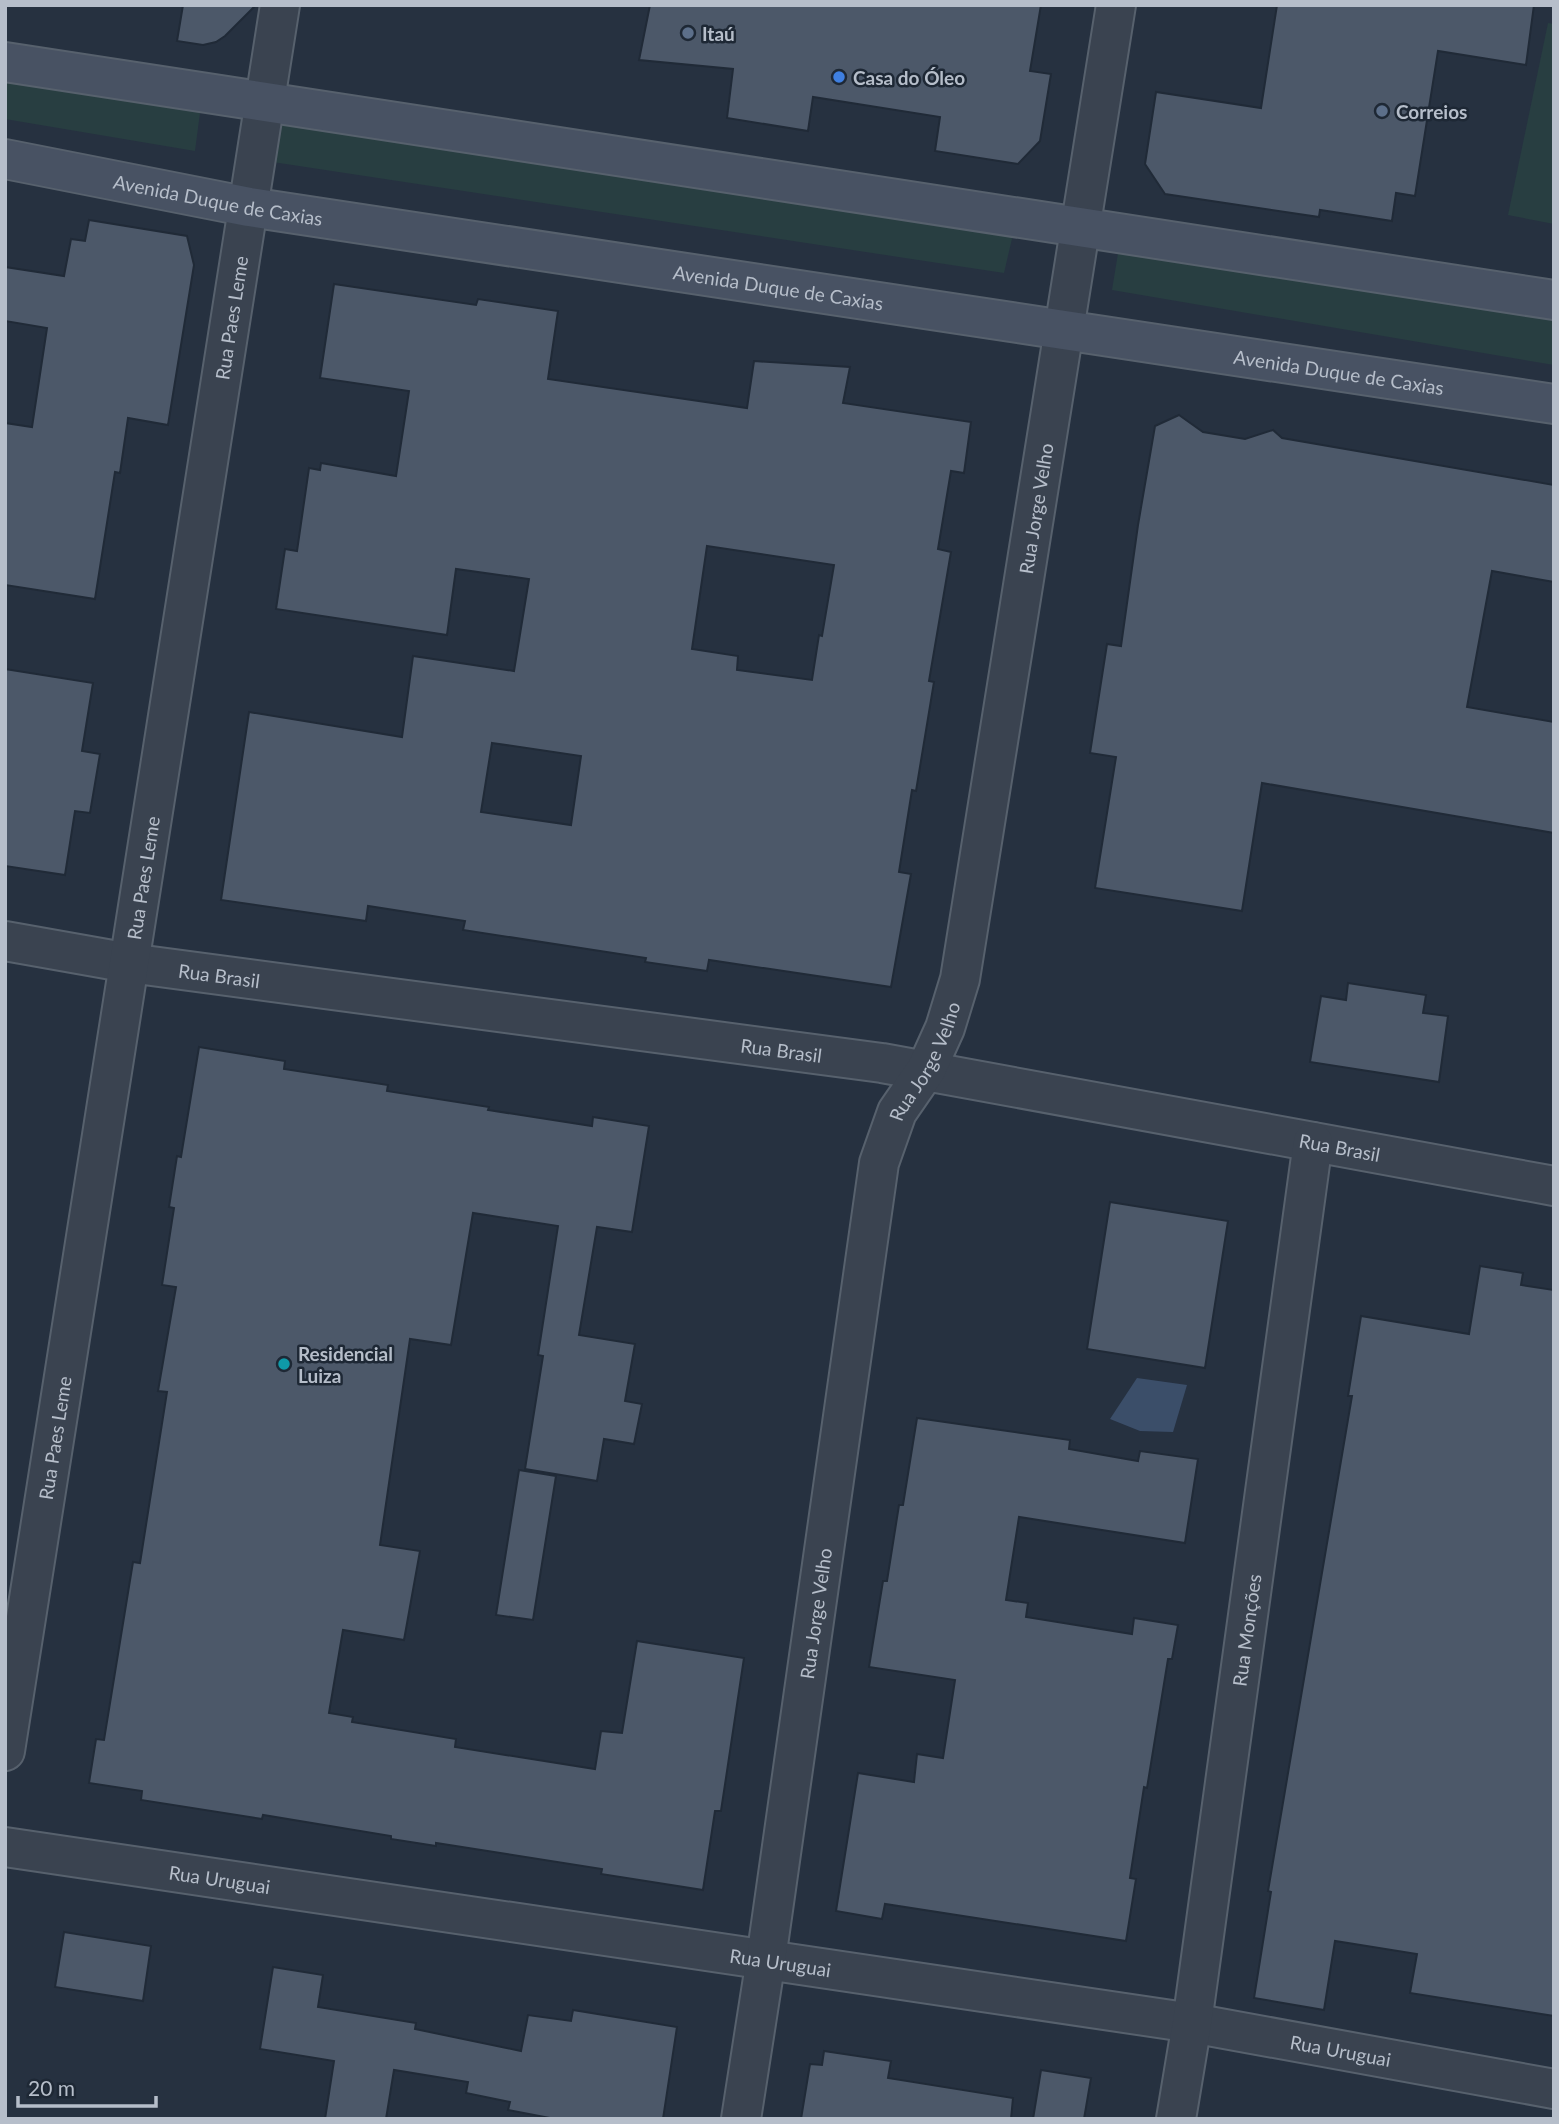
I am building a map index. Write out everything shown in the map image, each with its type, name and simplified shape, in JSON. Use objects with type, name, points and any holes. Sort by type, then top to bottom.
[{"type":"main road","points":[[5,62],[1554,300]]},
{"type":"main road","name":"Avenida Duque de Caxias","points":[[5,159],[249,207],[1554,404]]},
{"type":"street","name":"Rua Paes Leme","points":[[5,1751],[280,5]]},
{"type":"street","name":"Rua Jorge Velho","points":[[741,2119],[879,1163],[897,1112],[926,1070],[945,1028],[960,979],[1116,5]]},
{"type":"street","name":"Rua Brasil","points":[[5,941],[129,963],[926,1070],[1554,1186]]},
{"type":"street","name":"Rua Monções","points":[[1176,2119],[1192,2023],[1313,1142]]},
{"type":"street","name":"Rua Uruguai","points":[[5,1847],[1192,2023],[1554,2089]]},
{"type":"green space","points":[[1548,23],[1554,24],[1554,224],[1508,215]]},
{"type":"green space","points":[[5,75],[201,105],[195,151],[5,119]]},
{"type":"green space","points":[[271,117],[1014,230],[1004,273],[266,161]]},
{"type":"green space","points":[[1119,247],[1554,320],[1554,365],[1112,290]]},
{"type":"water","points":[[1137,1378],[1187,1385],[1173,1432],[1140,1431],[1110,1419]]},
{"type":"building","points":[[183,5],[256,5],[225,36],[216,42],[203,45],[177,41]]},
{"type":"building","points":[[650,5],[1041,5],[1030,71],[1051,74],[1040,141],[1018,164],[935,151],[940,117],[813,97],[808,131],[727,118],[733,69],[639,60]]},
{"type":"building","points":[[1277,5],[1534,5],[1526,65],[1438,51],[1415,196],[1396,193],[1392,221],[1320,210],[1319,217],[1165,194],[1145,164],[1156,92],[1261,108]]},
{"type":"building","points":[[89,220],[187,236],[194,265],[168,425],[128,418],[120,473],[115,472],[95,599],[5,585],[5,423],[32,427],[47,328],[5,321],[5,267],[64,276],[71,239],[85,241]]},
{"type":"building","points":[[334,284],[476,305],[478,299],[558,311],[548,379],[747,408],[754,361],[850,367],[843,403],[971,422],[964,473],[951,471],[938,549],[951,552],[929,681],[934,682],[899,872],[911,874],[891,987],[709,960],[707,971],[645,962],[646,958],[463,930],[465,921],[368,906],[366,921],[221,900],[249,712],[402,737],[413,656],[514,671],[529,579],[456,569],[447,635],[276,609],[285,549],[297,551],[309,468],[320,470],[321,463],[396,476],[409,391],[320,378]],"holes":[[[707,546],[834,565],[812,680],[737,670],[738,656],[692,649]],[[492,743],[581,756],[571,825],[481,812]]]},
{"type":"building","points":[[1179,415],[1203,432],[1245,439],[1273,430],[1282,438],[1554,485],[1554,582],[1492,571],[1467,707],[1554,722],[1554,833],[1262,783],[1242,911],[1095,888],[1116,757],[1090,753],[1107,644],[1121,646],[1155,426]]},
{"type":"building","points":[[5,669],[93,683],[82,751],[100,754],[90,813],[75,811],[65,875],[5,866]]},
{"type":"building","points":[[1348,983],[1426,995],[1423,1013],[1448,1016],[1439,1082],[1310,1062],[1321,996],[1346,1000]]},
{"type":"building","points":[[199,1047],[285,1061],[284,1069],[388,1085],[387,1091],[489,1107],[488,1110],[592,1126],[593,1117],[649,1126],[632,1232],[597,1227],[579,1335],[635,1344],[625,1401],[642,1404],[634,1444],[604,1439],[597,1481],[525,1469],[543,1356],[538,1355],[558,1226],[473,1213],[451,1345],[410,1339],[380,1545],[420,1551],[404,1640],[343,1630],[329,1713],[353,1717],[352,1722],[456,1739],[455,1747],[595,1769],[601,1731],[622,1733],[637,1641],[744,1658],[721,1811],[715,1811],[703,1890],[601,1874],[602,1869],[436,1843],[436,1846],[391,1839],[391,1836],[263,1815],[262,1819],[141,1800],[142,1791],[89,1783],[96,1739],[104,1740],[133,1562],[140,1563],[167,1392],[158,1391],[176,1287],[162,1285],[174,1208],[169,1207],[177,1156],[181,1157]]},
{"type":"building","points":[[1110,1202],[1228,1221],[1205,1368],[1087,1349]]},
{"type":"building","points":[[1480,1266],[1523,1273],[1521,1285],[1554,1290],[1554,2016],[1410,1993],[1417,1954],[1335,1941],[1324,2010],[1254,1998],[1271,1892],[1268,1891],[1352,1396],[1348,1396],[1361,1316],[1469,1334]]},
{"type":"building","points":[[917,1418],[1070,1440],[1069,1449],[1138,1461],[1140,1451],[1198,1459],[1185,1543],[1019,1517],[1006,1600],[1028,1603],[1026,1617],[1132,1634],[1134,1618],[1178,1625],[1172,1659],[1168,1659],[1147,1788],[1144,1787],[1130,1878],[1136,1879],[1126,1941],[885,1904],[882,1919],[836,1911],[858,1773],[914,1782],[917,1754],[943,1758],[955,1680],[869,1667],[883,1581],[887,1581],[899,1505],[903,1505]]},
{"type":"building","points":[[519,1470],[556,1476],[533,1620],[496,1615]]},
{"type":"building","points":[[64,1932],[151,1946],[143,2001],[55,1987]]},
{"type":"building","points":[[273,1967],[323,1975],[318,2007],[416,2023],[415,2029],[521,2051],[528,2015],[571,2021],[573,2010],[677,2027],[663,2119],[555,2119],[508,2110],[510,2102],[466,2093],[468,2082],[394,2070],[386,2119],[325,2119],[334,2061],[260,2049]]},
{"type":"building","points":[[824,2051],[891,2061],[888,2078],[1013,2098],[1011,2119],[801,2119],[810,2064],[822,2065]]},
{"type":"building","points":[[1041,2070],[1091,2078],[1084,2119],[1033,2119]]},
{"type":"place","name":"Itaú","points":[[688,33]]},
{"type":"place","name":"Casa do Óleo","points":[[839,77]]},
{"type":"place","name":"Correios","points":[[1382,111]]},
{"type":"place","name":"Residencial Luiza","points":[[284,1364]]}]
